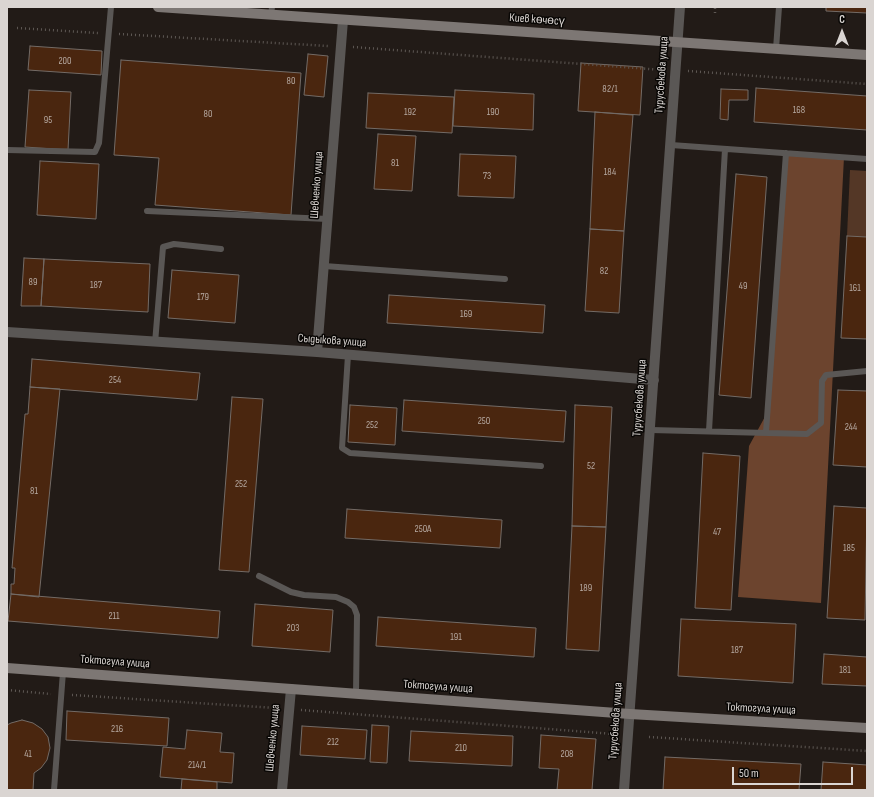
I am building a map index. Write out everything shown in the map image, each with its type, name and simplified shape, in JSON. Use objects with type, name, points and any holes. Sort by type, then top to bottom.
[{"type":"main road","name":"Киев көчөсү","points":[[158,7],[272,11],[343,20],[867,55]]},
{"type":"main road","name":"Токтогула улица","points":[[7,668],[630,714],[867,728]]},
{"type":"street","name":"Турусбекова улица","points":[[624,790],[651,430],[680,7]]},
{"type":"street","name":"Шевченко улица","points":[[317,352],[343,20]]},
{"type":"street","name":"Сыдыкова улица","points":[[7,332],[154,343],[317,352],[654,380]]},
{"type":"street","name":"Шевченко улица","points":[[282,790],[291,688]]},
{"type":"lane","points":[[7,150],[95,152],[99,143],[108,34],[112,7]]},
{"type":"lane","points":[[776,49],[779,7]]},
{"type":"lane","points":[[671,145],[867,159]]},
{"type":"lane","points":[[709,431],[725,149]]},
{"type":"lane","points":[[766,432],[786,153]]},
{"type":"lane","points":[[147,212],[328,219]]},
{"type":"lane","points":[[154,343],[163,247],[174,244],[221,249]]},
{"type":"lane","points":[[324,266],[505,279]]},
{"type":"lane","points":[[348,355],[342,448],[350,453],[541,466]]},
{"type":"lane","points":[[651,430],[807,434],[821,423],[822,382],[826,375],[867,371]]},
{"type":"lane","points":[[259,576],[291,592],[304,595],[336,597],[348,602],[354,607],[358,614],[356,694]]},
{"type":"lane","points":[[54,790],[63,672]]},
{"type":"path","points":[[715,7],[715,13]]},
{"type":"path","points":[[17,28],[341,46],[867,84]]},
{"type":"path","points":[[7,690],[289,709],[614,734]]},
{"type":"path","points":[[649,737],[867,751]]},
{"type":"shaded area","points":[[786,153],[844,157],[821,603],[738,597],[749,446],[767,413]]},
{"type":"shaded area","points":[[850,170],[867,171],[867,237],[847,236]]},
{"type":"building","points":[[826,7],[867,7],[867,13],[826,11]]},
{"type":"building","points":[[30,46],[102,51],[101,75],[28,70]]},
{"type":"building","points":[[308,54],[328,56],[324,97],[304,95]]},
{"type":"building","points":[[121,60],[301,73],[291,215],[155,205],[159,158],[114,155]]},
{"type":"building","points":[[581,63],[643,67],[640,115],[578,111]]},
{"type":"building","points":[[756,88],[867,96],[867,130],[754,122]]},
{"type":"building","points":[[721,89],[748,90],[748,100],[729,100],[728,120],[720,119]]},
{"type":"building","points":[[29,90],[71,92],[68,150],[25,147]]},
{"type":"building","points":[[455,90],[534,94],[533,130],[453,126]]},
{"type":"building","points":[[368,93],[454,97],[452,133],[366,128]]},
{"type":"building","points":[[595,112],[633,115],[624,231],[590,229]]},
{"type":"building","points":[[378,134],[416,136],[412,191],[374,189]]},
{"type":"building","points":[[460,154],[516,156],[514,198],[458,196]]},
{"type":"building","points":[[40,161],[99,164],[96,219],[37,215]]},
{"type":"building","points":[[736,174],[767,177],[751,398],[719,395]]},
{"type":"building","points":[[590,229],[624,231],[619,313],[585,311]]},
{"type":"building","points":[[847,236],[867,237],[867,339],[841,338]]},
{"type":"building","points":[[24,258],[44,259],[41,306],[21,306]]},
{"type":"building","points":[[44,259],[150,264],[148,312],[41,306]]},
{"type":"building","points":[[172,270],[239,275],[235,323],[168,318]]},
{"type":"building","points":[[389,295],[545,305],[543,333],[387,323]]},
{"type":"building","points":[[32,359],[200,373],[197,400],[30,387]]},
{"type":"building","points":[[30,387],[60,389],[39,597],[11,594],[11,584],[14,584],[15,568],[12,568],[25,414],[28,414]]},
{"type":"building","points":[[838,390],[867,391],[867,467],[833,465]]},
{"type":"building","points":[[232,397],[263,399],[249,572],[219,570]]},
{"type":"building","points":[[404,400],[566,411],[564,442],[402,431]]},
{"type":"building","points":[[350,405],[397,408],[395,445],[348,442]]},
{"type":"building","points":[[575,405],[612,407],[606,527],[572,526]]},
{"type":"building","points":[[703,453],[740,456],[731,610],[695,608]]},
{"type":"building","points":[[834,506],[867,508],[865,620],[827,618]]},
{"type":"building","points":[[347,509],[502,520],[500,548],[345,538]]},
{"type":"building","points":[[572,526],[606,527],[599,651],[566,649]]},
{"type":"building","points":[[11,594],[220,611],[218,638],[8,621]]},
{"type":"building","points":[[255,604],[333,610],[330,652],[252,646]]},
{"type":"building","points":[[378,617],[536,628],[534,657],[376,646]]},
{"type":"building","points":[[681,619],[796,624],[793,683],[678,676]]},
{"type":"building","points":[[824,654],[867,657],[867,686],[822,684]]},
{"type":"building","points":[[67,711],[169,718],[167,746],[66,740]]},
{"type":"building","points":[[22,720],[33,723],[42,729],[48,737],[50,748],[47,760],[41,768],[34,773],[33,790],[7,790],[7,725]]},
{"type":"building","points":[[372,725],[389,726],[387,763],[370,762]]},
{"type":"building","points":[[302,726],[367,730],[365,759],[300,755]]},
{"type":"building","points":[[187,730],[222,733],[220,752],[234,753],[232,783],[160,777],[163,747],[185,749]]},
{"type":"building","points":[[411,731],[513,736],[512,766],[409,761]]},
{"type":"building","points":[[541,735],[596,739],[592,790],[557,790],[559,769],[539,768]]},
{"type":"building","points":[[665,757],[801,764],[799,790],[663,790]]},
{"type":"building","points":[[823,762],[867,765],[867,790],[821,790]]},
{"type":"building","points":[[182,779],[217,782],[217,790],[181,790]]}]
